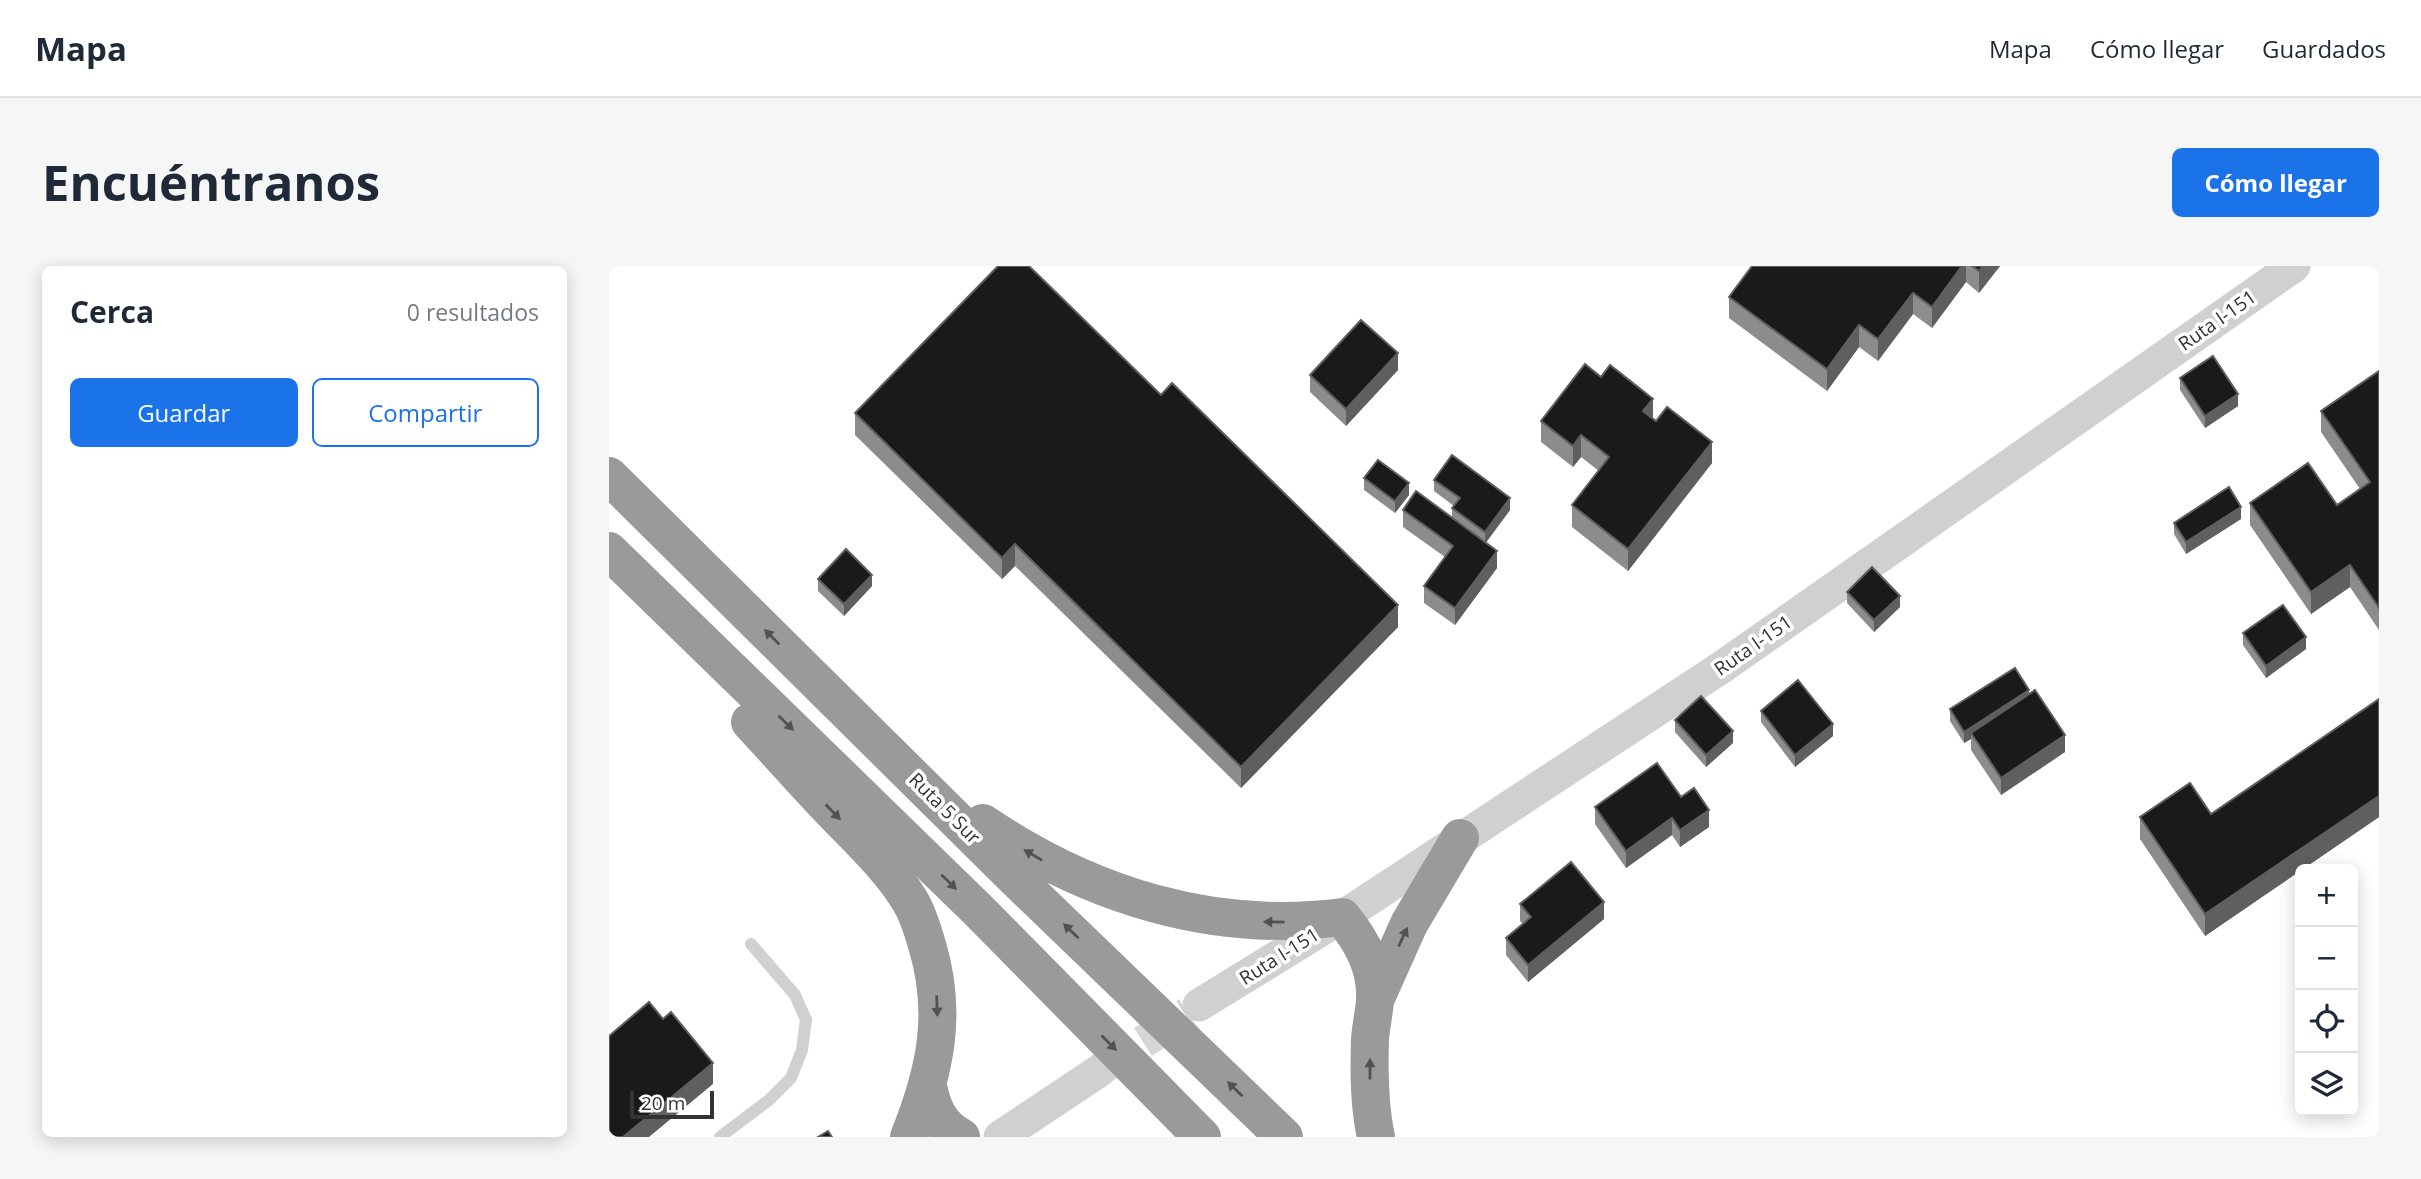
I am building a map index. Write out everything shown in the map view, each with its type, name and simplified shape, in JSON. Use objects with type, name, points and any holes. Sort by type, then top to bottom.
[{"type":"highway","name":"Ruta 5 Sur","points":[[609,476],[1023,885],[1284,1137]]},
{"type":"highway","points":[[609,551],[978,910],[1202,1137]]},
{"type":"highway","points":[[649,590],[678,636],[718,688],[871,851],[910,901],[929,951],[937,994],[938,1025],[929,1086],[909,1137]]},
{"type":"highway","points":[[908,771],[1014,844],[1069,873],[1115,892],[1177,910],[1227,919],[1304,922],[1342,917],[1364,947],[1371,964],[1375,1000],[1369,1064],[1376,1137]]},
{"type":"highway","points":[[1375,1000],[1409,924],[1460,838]]},
{"type":"highway","points":[[929,1086],[936,1113],[944,1125],[961,1137]]},
{"type":"street","name":"Ruta I-151","points":[[1199,1005],[1342,917],[1722,667],[2294,266]]},
{"type":"street","points":[[1000,1137],[1099,1071]]},
{"type":"lane","points":[[720,1137],[769,1100],[791,1078],[801,1050],[806,1020],[795,995],[751,944]]},
{"type":"building","points":[[998,266],[1029,266],[1161,395],[1172,383],[1398,605],[1241,767],[1015,544],[1002,558],[855,413]]},
{"type":"building","points":[[1752,266],[1962,266],[1932,307],[1913,293],[1878,339],[1859,325],[1827,369],[1729,297]]},
{"type":"building","points":[[1361,320],[1398,353],[1346,409],[1310,375]]},
{"type":"building","points":[[2213,356],[2238,394],[2205,416],[2180,378]]},
{"type":"building","points":[[1585,364],[1601,377],[1610,365],[1653,399],[1643,411],[1656,421],[1667,407],[1712,442],[1628,549],[1572,505],[1609,457],[1581,435],[1573,446],[1541,421]]},
{"type":"building","points":[[2379,371],[2379,608],[2350,565],[2311,592],[2250,503],[2308,463],[2337,505],[2370,482],[2321,411]]},
{"type":"building","points":[[1452,455],[1510,498],[1485,532],[1452,508],[1460,498],[1434,480]]},
{"type":"building","points":[[1378,460],[1409,483],[1395,501],[1364,478]]},
{"type":"building","points":[[2229,487],[2241,507],[2186,542],[2174,523]]},
{"type":"building","points":[[1416,491],[1497,551],[1455,608],[1424,586],[1453,546],[1403,510]]},
{"type":"building","points":[[846,549],[872,575],[844,604],[818,579]]},
{"type":"building","points":[[1872,567],[1900,596],[1874,620],[1847,592]]},
{"type":"building","points":[[2283,605],[2306,637],[2266,666],[2243,633]]},
{"type":"building","points":[[2015,668],[2029,690],[1964,732],[1950,709]]},
{"type":"building","points":[[1798,680],[1833,724],[1795,755],[1761,711]]},
{"type":"building","points":[[2035,690],[2065,735],[2001,778],[1971,733]]},
{"type":"building","points":[[1701,696],[1733,731],[1706,755],[1675,720]]},
{"type":"building","points":[[2379,699],[2379,796],[2205,914],[2140,817],[2190,783],[2211,814]]},
{"type":"building","points":[[1657,763],[1681,797],[1694,788],[1709,810],[1680,830],[1672,818],[1626,851],[1595,807]]},
{"type":"building","points":[[1571,862],[1604,902],[1528,965],[1506,938],[1531,917],[1520,904]]},
{"type":"building","points":[[649,1002],[663,1019],[671,1012],[713,1063],[623,1137],[609,1137],[609,1036]]},
{"type":"building","points":[[828,1131],[832,1137],[818,1137]]},
{"type":"tunnel","points":[[1101,1069],[1188,1013]]}]
